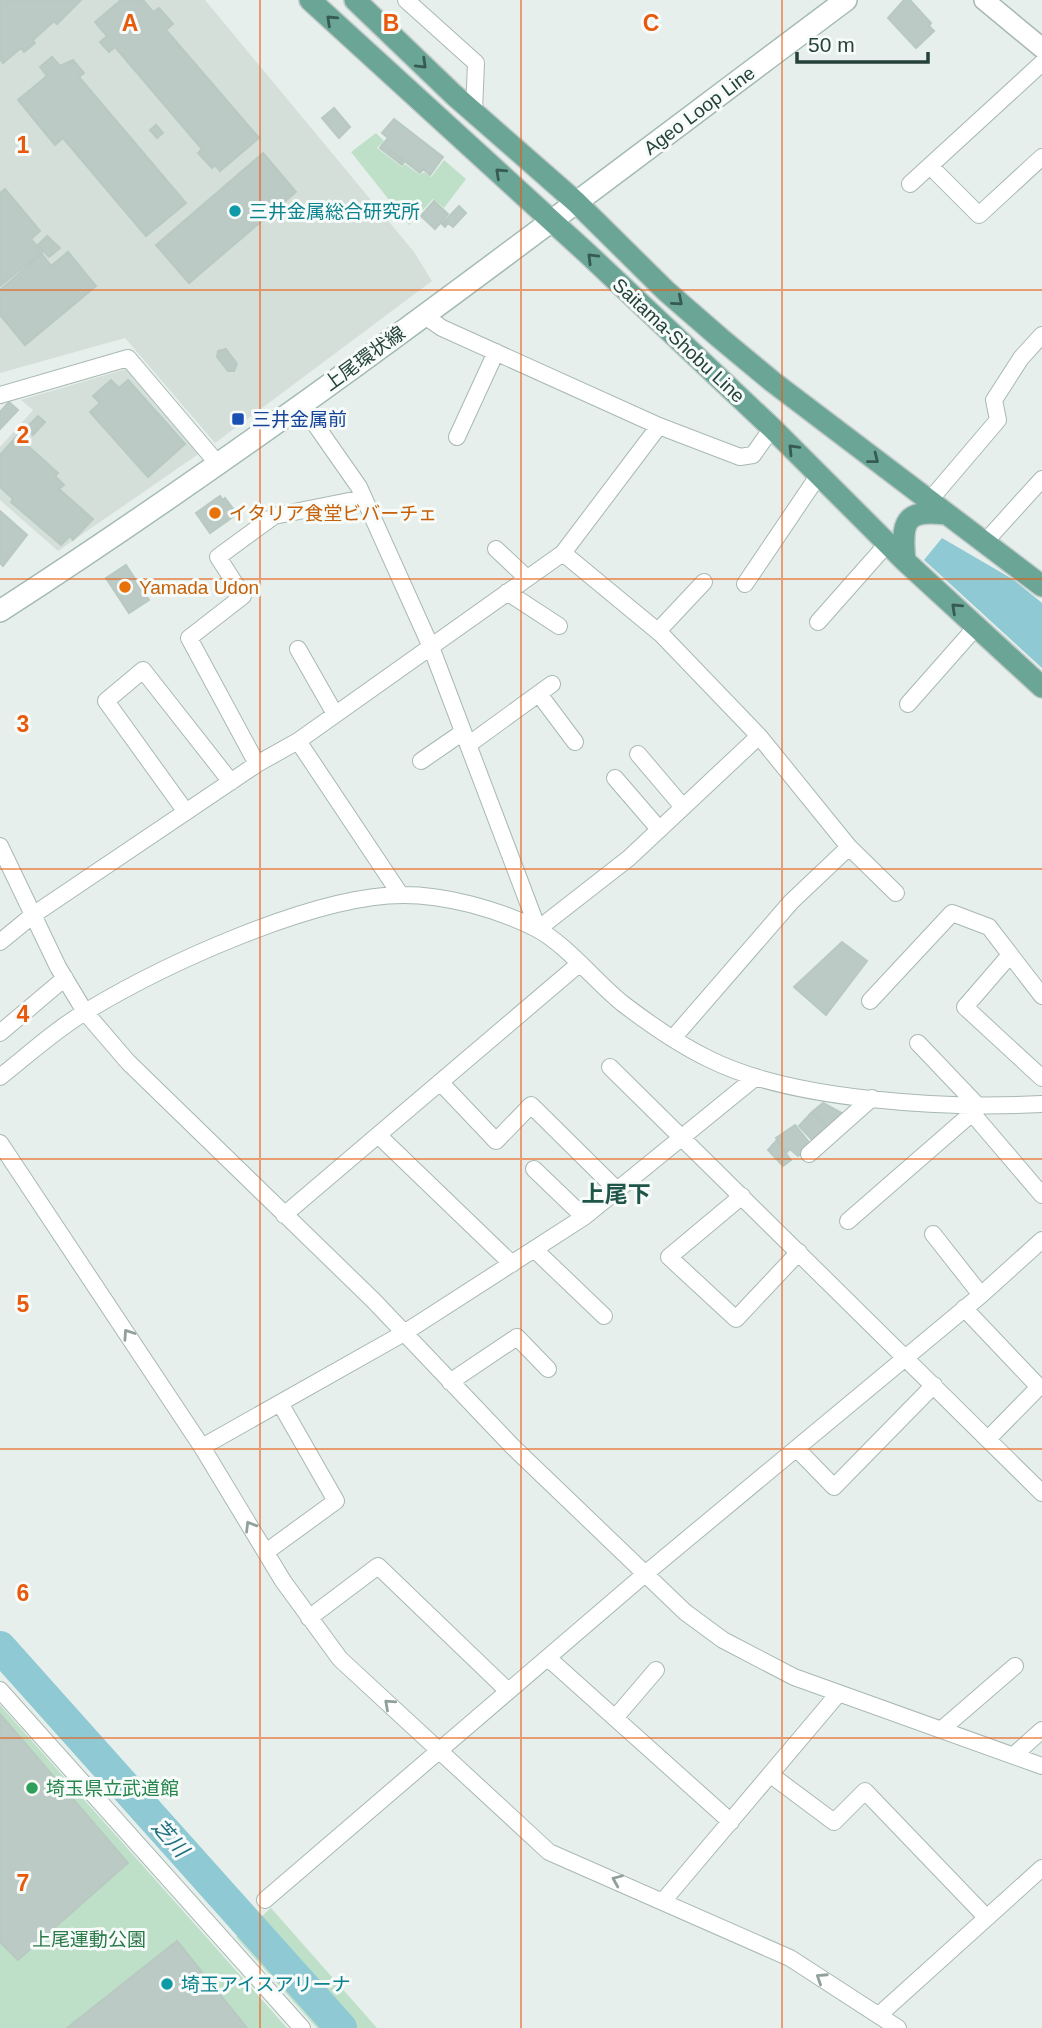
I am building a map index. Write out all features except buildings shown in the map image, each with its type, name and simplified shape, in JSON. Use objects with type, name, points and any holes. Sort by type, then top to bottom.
[{"type":"main road","name":"Saitama-Shobu Line","points":[[310,0],[550,219],[772,428],[887,544],[1042,687]]},
{"type":"main road","name":"Saitama-Shobu Line","points":[[355,0],[511,147],[576,202],[666,291],[720,338],[1042,586]]},
{"type":"main road","name":"Ageo Loop Line","points":[[550,219],[846,0]]},
{"type":"main road","name":"上尾環状線","points":[[0,611],[218,464],[550,219]]},
{"type":"main road","points":[[905,561],[902,534],[914,516],[921,511],[946,514]]},
{"type":"street","points":[[406,0],[476,63],[474,111]]},
{"type":"street","points":[[984,0],[1042,48]]},
{"type":"street","points":[[910,184],[1042,64]]},
{"type":"street","points":[[930,166],[979,215],[1042,157]]},
{"type":"street","points":[[423,315],[442,328],[659,426],[740,457],[753,455],[772,428]]},
{"type":"street","points":[[929,501],[998,420],[994,400],[1021,359],[1042,335]]},
{"type":"street","points":[[457,437],[496,352]]},
{"type":"street","points":[[0,395],[128,358],[218,464]]},
{"type":"street","points":[[302,404],[364,498],[431,647],[538,929]]},
{"type":"street","points":[[0,942],[33,915],[257,764],[298,741],[563,553],[659,426]]},
{"type":"street","points":[[745,584],[818,476]]},
{"type":"street","points":[[985,542],[1042,480]]},
{"type":"street","points":[[257,764],[189,638],[243,596],[218,557],[274,516],[364,498]]},
{"type":"street","points":[[818,622],[887,544]]},
{"type":"street","points":[[496,549],[527,578]]},
{"type":"street","points":[[563,553],[658,631],[759,736],[849,847],[896,893]]},
{"type":"street","points":[[658,631],[704,582]]},
{"type":"street","points":[[507,592],[558,626]]},
{"type":"street","points":[[908,704],[976,627]]},
{"type":"street","points":[[298,649],[335,714]]},
{"type":"street","points":[[186,812],[106,701],[144,670],[231,782]]},
{"type":"street","points":[[421,761],[466,738],[545,689],[575,742]]},
{"type":"street","points":[[538,929],[629,858],[759,736]]},
{"type":"street","points":[[298,741],[400,894]]},
{"type":"street","points":[[638,754],[683,807]]},
{"type":"street","points":[[615,778],[659,830]]},
{"type":"street","points":[[0,846],[65,978],[85,1012],[128,1062],[404,1333],[512,1446],[587,1514],[685,1612],[723,1640],[758,1660],[838,1694],[942,1728],[1042,1766]]},
{"type":"street","points":[[674,1037],[791,902],[849,847]]},
{"type":"street","points":[[0,1077],[85,1012],[181,961],[292,917],[347,902],[400,894],[456,901],[538,929],[623,1003],[709,1059],[756,1077],[872,1098],[976,1110],[1042,1104]]},
{"type":"street","points":[[870,1001],[952,913],[989,927],[1042,996]]},
{"type":"street","points":[[1010,955],[965,1007],[1042,1078]]},
{"type":"street","points":[[284,1214],[579,964]]},
{"type":"street","points":[[0,1033],[65,978]]},
{"type":"street","points":[[918,1044],[976,1110],[1042,1195]]},
{"type":"street","points":[[610,1067],[1042,1493]]},
{"type":"street","points":[[202,1447],[404,1333],[584,1217],[756,1077]]},
{"type":"street","points":[[440,1082],[496,1141],[531,1105],[617,1190]]},
{"type":"street","points":[[809,1154],[872,1098]]},
{"type":"street","points":[[848,1222],[976,1110]]},
{"type":"street","points":[[378,1135],[512,1264]]},
{"type":"street","points":[[0,1143],[202,1447],[309,1618],[340,1658],[549,1852],[664,1900],[790,1958],[898,2028]]},
{"type":"street","points":[[534,1169],[584,1217]]},
{"type":"street","points":[[742,1196],[668,1257],[736,1319],[799,1252]]},
{"type":"street","points":[[933,1234],[981,1295]]},
{"type":"street","points":[[265,1900],[645,1574],[981,1295],[1042,1240]]},
{"type":"street","points":[[534,1249],[604,1316]]},
{"type":"street","points":[[964,1308],[1039,1387],[988,1439]]},
{"type":"street","points":[[450,1382],[517,1336],[548,1369]]},
{"type":"street","points":[[797,1449],[834,1487],[934,1385]]},
{"type":"street","points":[[266,1552],[336,1501],[280,1403]]},
{"type":"street","points":[[309,1618],[378,1566],[508,1691]]},
{"type":"street","points":[[548,1658],[731,1822]]},
{"type":"street","points":[[942,1728],[1015,1666]]},
{"type":"street","points":[[615,1718],[656,1670]]},
{"type":"street","points":[[0,1690],[302,2028]]},
{"type":"street","points":[[664,1900],[838,1694]]},
{"type":"street","points":[[1014,1755],[1042,1730]]},
{"type":"street","points":[[771,1775],[834,1822],[865,1791],[986,1917]]},
{"type":"street","points":[[879,2015],[986,1917],[1041,1871]]},
{"type":"shaded area","points":[[0,0],[205,0],[414,252],[432,281],[215,443],[125,338],[0,373]]},
{"type":"shaded area","points":[[126,369],[200,453],[58,551],[0,500],[0,447],[33,410],[21,400]]},
{"type":"green space","points":[[376,133],[384,141],[377,148],[402,167],[405,164],[420,175],[424,172],[431,177],[444,160],[466,179],[444,208],[433,199],[409,225],[351,152]]},
{"type":"green space","name":"上尾運動公園","points":[[0,1705],[287,2028],[0,2028]]},
{"type":"green space","points":[[271,1908],[377,2028],[344,2028],[252,1925]]},
{"type":"green space","points":[[246,1927],[336,2028],[317,2028],[236,1937]]},
{"type":"water","points":[[942,538],[1014,580],[1042,603],[1042,668],[924,560]]},
{"type":"waterway","name":"芝川","points":[[0,1647],[341,2028]]},
{"type":"place","name":"三井金属総合研究所","points":[[235,211]]},
{"type":"place","name":"三井金属前","points":[[238,419]]},
{"type":"place","name":"イタリア食堂ビバーチェ","points":[[215,513]]},
{"type":"place","name":"Yamada Udon","points":[[125,587]]},
{"type":"place","name":"埼玉県立武道館","points":[[32,1788]]},
{"type":"place","name":"埼玉アイスアリーナ","points":[[167,1984]]},
{"type":"district","name":"上尾下","points":[[616,1194]]}]
